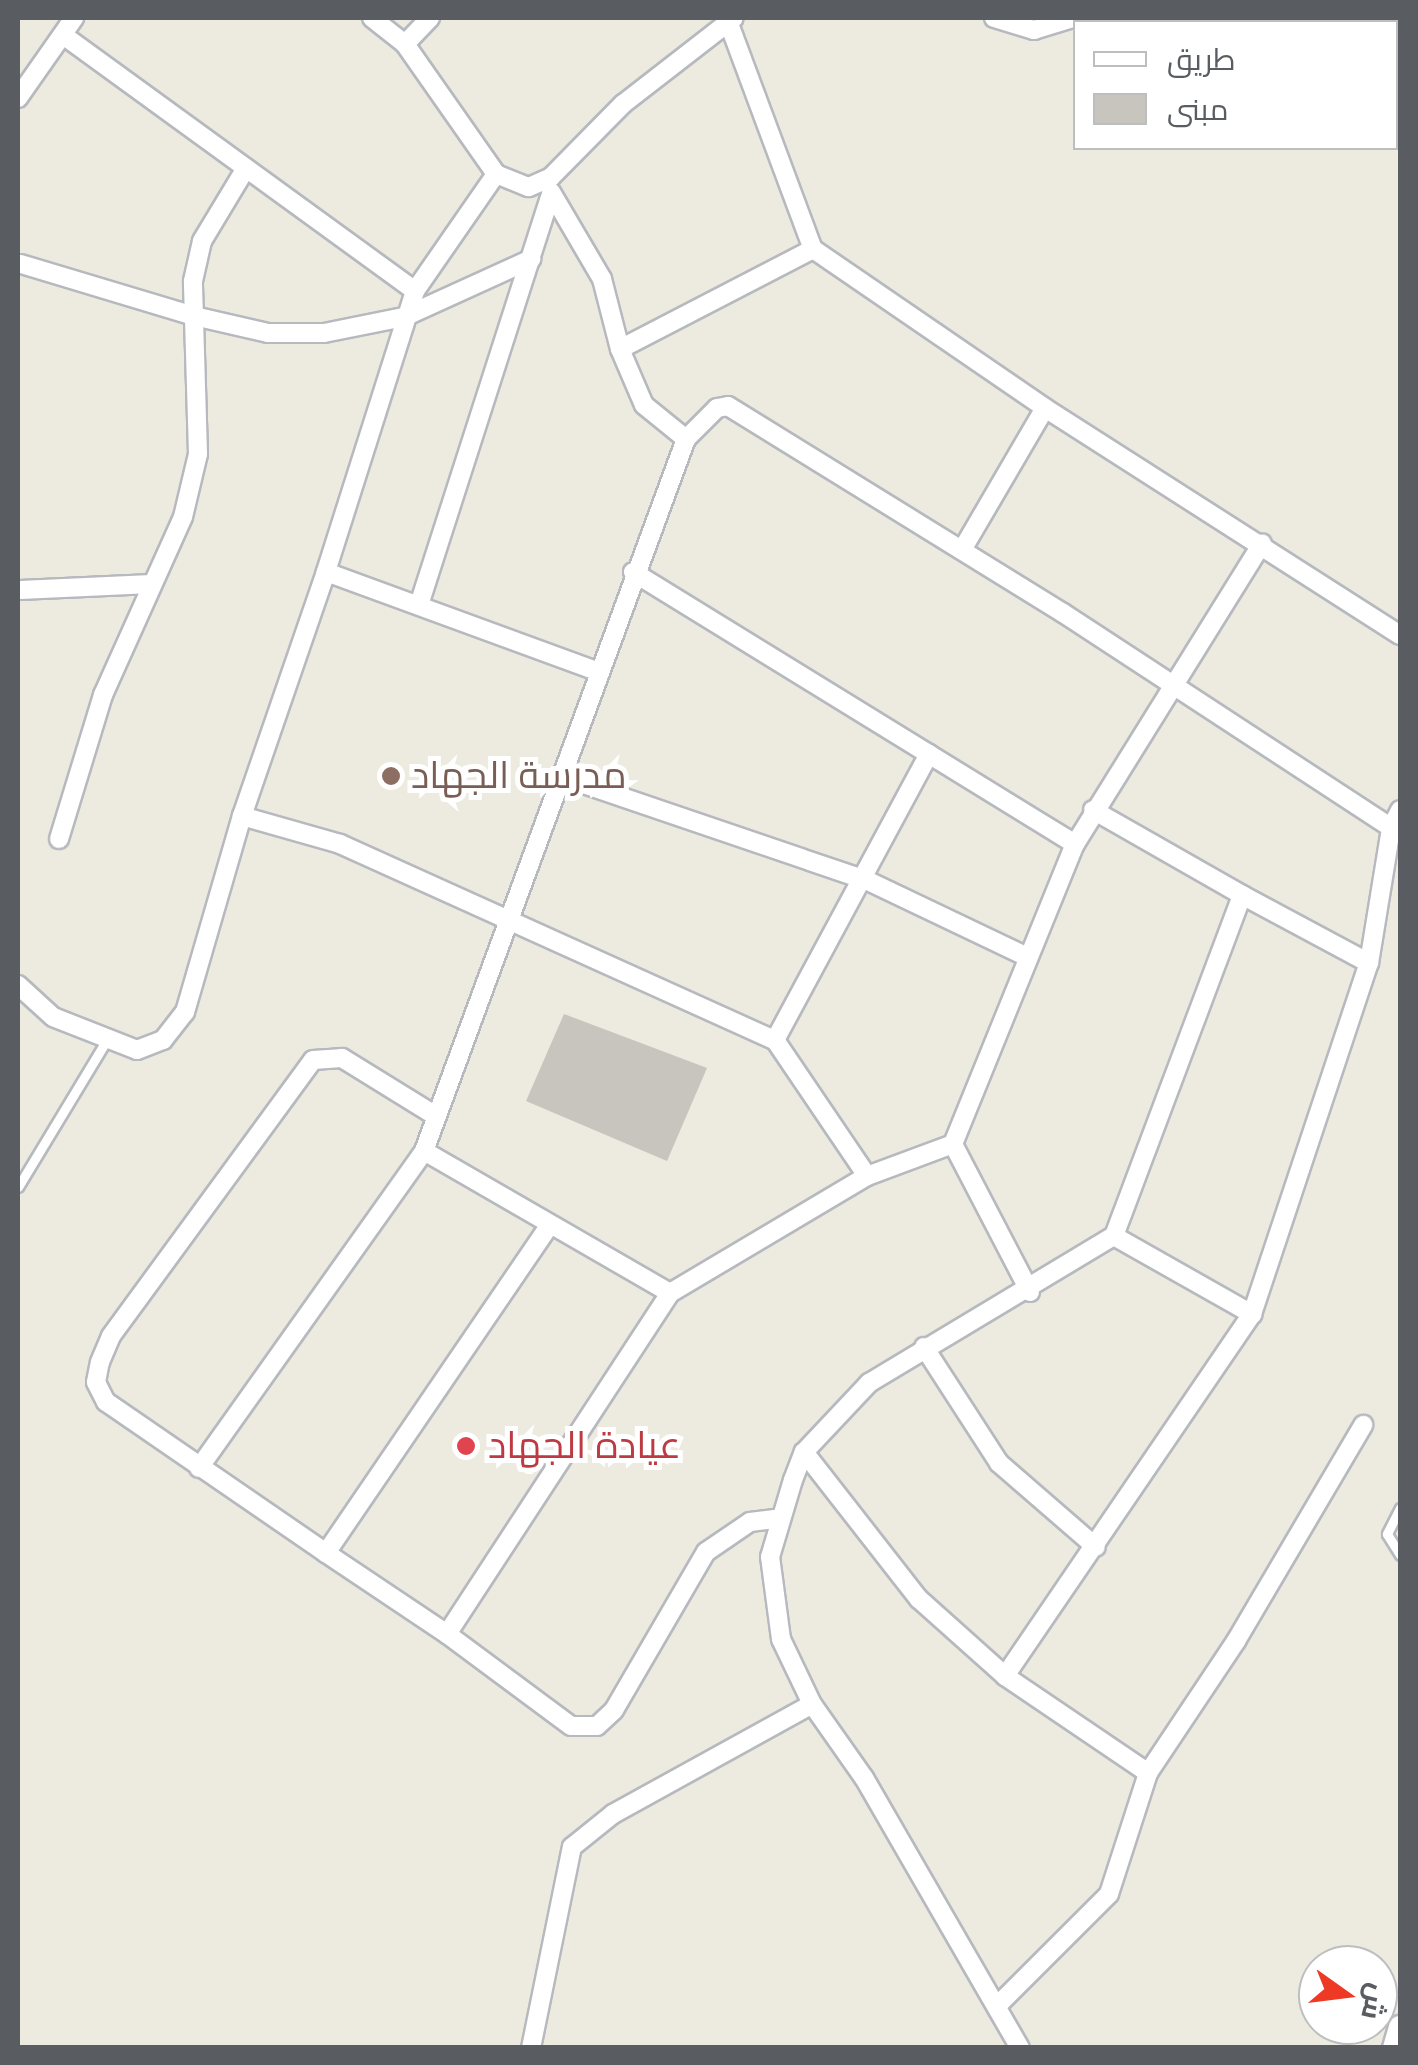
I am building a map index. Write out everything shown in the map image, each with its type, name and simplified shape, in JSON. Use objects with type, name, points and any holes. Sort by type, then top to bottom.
[{"type":"street","points":[[18,98],[74,18]]},
{"type":"street","points":[[372,18],[404,44],[496,174],[529,187],[559,168],[623,104],[731,19],[813,249],[1045,408],[1400,634]]},
{"type":"street","points":[[404,44],[430,18]]},
{"type":"street","points":[[994,18],[1034,30],[1074,18]]},
{"type":"street","points":[[63,35],[415,291]]},
{"type":"street","points":[[59,839],[78,764],[148,584],[182,517],[198,454],[192,281],[202,240],[246,168]]},
{"type":"street","points":[[419,605],[559,168]]},
{"type":"street","points":[[18,985],[53,1018],[105,1043],[136,1050],[164,1040],[185,1012],[242,816],[326,572],[404,318],[415,291],[496,174]]},
{"type":"street","points":[[550,198],[586,242],[620,349],[644,404],[686,438]]},
{"type":"street","points":[[620,349],[813,249]]},
{"type":"street","points":[[19,265],[194,316],[268,333],[324,332],[404,318],[532,259]]},
{"type":"street","points":[[199,1468],[424,1151],[563,777],[633,572],[686,438],[717,408],[728,406],[962,550],[1390,828]]},
{"type":"street","points":[[962,550],[1045,408]]},
{"type":"street","points":[[1030,1292],[953,1144],[1024,956],[1075,844],[1262,543]]},
{"type":"street","points":[[326,572],[599,672]]},
{"type":"street","points":[[633,572],[1075,844]]},
{"type":"street","points":[[18,590],[148,584]]},
{"type":"street","points":[[774,1040],[866,880],[929,754]]},
{"type":"street","points":[[563,777],[866,880],[1024,956]]},
{"type":"street","points":[[1093,810],[1369,963]]},
{"type":"street","points":[[1005,1676],[1252,1314],[1369,963],[1390,828],[1400,810]]},
{"type":"street","points":[[242,816],[340,844],[774,1040],[867,1176]]},
{"type":"street","points":[[1385,868],[1400,888]]},
{"type":"street","points":[[1020,2048],[864,1778],[812,1704],[780,1638],[770,1557],[804,1452],[870,1383],[924,1346],[1030,1292],[1114,1236],[1242,895]]},
{"type":"street","points":[[436,1116],[342,1058],[313,1060],[111,1336],[96,1382],[106,1402],[447,1634],[571,1726],[596,1726],[614,1710],[706,1552],[750,1522],[781,1518]]},
{"type":"street","points":[[447,1634],[670,1294],[867,1176],[953,1144]]},
{"type":"street","points":[[424,1151],[670,1294]]},
{"type":"street","points":[[326,1552],[550,1226]]},
{"type":"street","points":[[1114,1236],[1252,1314]]},
{"type":"street","points":[[924,1346],[999,1463],[1096,1547]]},
{"type":"street","points":[[997,2006],[1108,1894],[1148,1772],[1236,1641],[1364,1425]]},
{"type":"street","points":[[804,1452],[919,1598],[1005,1676],[1148,1772]]},
{"type":"street","points":[[531,2048],[572,1847],[614,1814],[812,1704]]},
{"type":"street","points":[[1394,2048],[1400,2027]]},
{"type":"lane","points":[[18,1187],[105,1043]]},
{"type":"lane","points":[[1400,1508],[1387,1534],[1400,1556]]},
{"type":"building","points":[[564,1014],[707,1068],[667,1161],[526,1101]]},
{"type":"place","name":"مدرسة الجهاد","points":[[391,776]]},
{"type":"place","name":"عيادة الجهاد","points":[[466,1446]]}]
